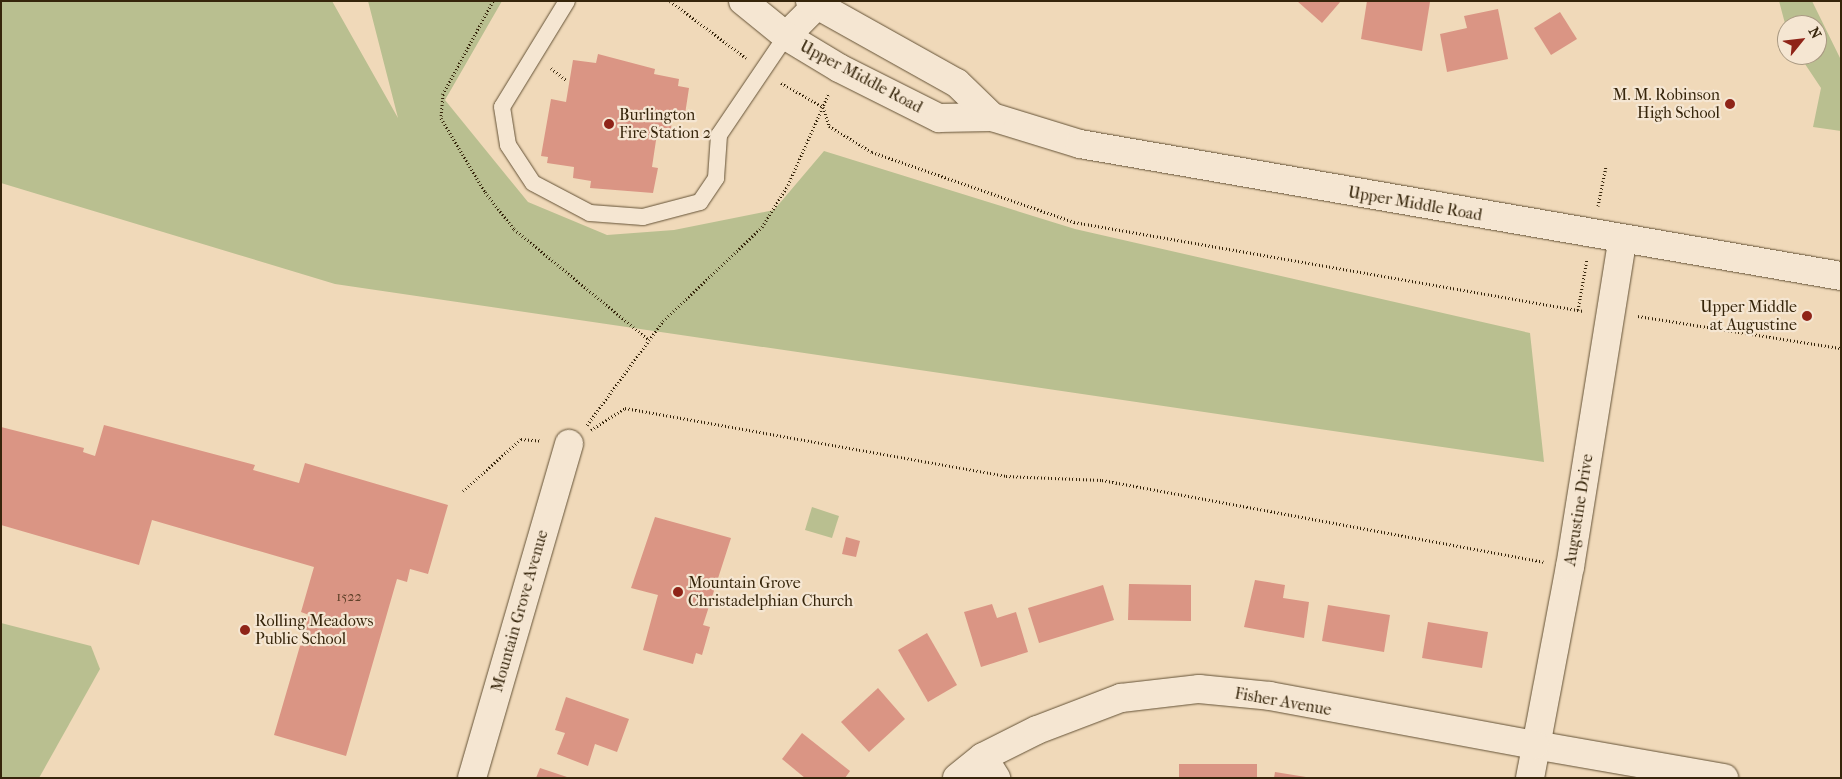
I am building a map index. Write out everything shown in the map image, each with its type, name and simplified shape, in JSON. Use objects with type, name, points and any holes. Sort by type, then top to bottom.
[{"type":"street","name":"Upper Middle Road","points":[[743,1],[786,36],[839,68],[939,118],[992,117],[1080,144],[1622,241],[1841,276]]},
{"type":"street","name":"Upper Middle Road","points":[[816,3],[957,83],[992,117]]},
{"type":"street","points":[[786,36],[816,3]]},
{"type":"street","name":"Augustine Drive","points":[[1530,778],[1570,567],[1622,241]]},
{"type":"street","name":"Mountain Grove Avenue","points":[[472,778],[569,444]]},
{"type":"street","name":"Fisher Avenue","points":[[957,778],[989,767],[1121,698],[1199,689],[1270,696],[1724,778]]},
{"type":"lane","points":[[567,1],[502,107],[508,145],[533,183],[590,213],[643,217],[700,202],[716,178],[719,135],[786,36]]},
{"type":"path","points":[[569,444],[603,407],[663,321],[762,227],[788,185],[839,68]]},
{"type":"path","points":[[823,108],[829,126],[872,152],[1074,222],[1610,316],[1639,316],[1841,348]]},
{"type":"path","points":[[463,491],[521,439],[569,444],[626,408],[1006,476],[1102,480],[1570,567]]},
{"type":"green space","points":[[1,1],[332,1],[398,118],[368,1],[502,1],[445,100],[528,202],[607,235],[674,230],[774,210],[824,151],[1075,229],[1530,333],[1544,462],[335,284],[1,183]]},
{"type":"green space","points":[[1779,1],[1812,1],[1819,15],[1783,15]]},
{"type":"green space","points":[[1827,32],[1841,60],[1841,131],[1813,127],[1821,88],[1806,65],[1827,65]]},
{"type":"green space","points":[[812,507],[839,516],[832,538],[805,530]]},
{"type":"green space","points":[[1,623],[91,646],[100,669],[39,778],[1,778]]},
{"type":"building","points":[[1297,1],[1341,1],[1322,23]]},
{"type":"building","points":[[1367,1],[1430,2],[1422,51],[1361,39]]},
{"type":"building","points":[[1498,9],[1508,59],[1447,72],[1440,34],[1467,28],[1464,16]]},
{"type":"building","points":[[1560,12],[1577,39],[1551,55],[1534,28]]},
{"type":"building","name":"Burlington Fire Station 2","points":[[598,54],[655,69],[654,74],[679,79],[678,86],[689,88],[684,121],[672,118],[671,129],[658,127],[652,167],[658,168],[653,193],[590,188],[591,181],[573,178],[574,167],[547,163],[548,157],[541,156],[551,99],[566,102],[573,60],[596,63]]},
{"type":"building","points":[[104,425],[255,465],[253,470],[299,483],[305,463],[448,505],[428,574],[410,569],[407,582],[397,579],[346,756],[274,735],[309,615],[301,612],[314,567],[152,520],[139,565],[1,525],[1,427],[84,448],[83,452],[95,456]]},
{"type":"building","name":"Mountain Grove Christadelphian Church","points":[[655,517],[731,538],[703,625],[710,627],[702,655],[696,653],[693,664],[643,650],[658,595],[631,588]]},
{"type":"building","points":[[846,537],[860,541],[856,557],[842,554]]},
{"type":"building","points":[[1255,580],[1285,585],[1283,598],[1309,602],[1304,638],[1244,627]]},
{"type":"building","points":[[1129,584],[1191,585],[1191,621],[1128,620]]},
{"type":"building","points":[[1103,585],[1114,620],[1039,643],[1028,608]]},
{"type":"building","points":[[992,604],[997,618],[1016,612],[1028,652],[981,667],[964,612]]},
{"type":"building","points":[[1328,605],[1390,615],[1384,652],[1322,641]]},
{"type":"building","points":[[1428,622],[1488,632],[1482,668],[1422,658]]},
{"type":"building","points":[[927,633],[957,685],[928,702],[898,650]]},
{"type":"building","points":[[878,688],[905,719],[869,752],[841,722]]},
{"type":"building","points":[[566,697],[629,719],[617,752],[595,744],[588,766],[557,754],[565,733],[555,730]]},
{"type":"building","points":[[802,733],[850,771],[845,778],[805,778],[782,759]]},
{"type":"building","points":[[1179,764],[1257,764],[1257,778],[1179,778]]},
{"type":"building","points":[[540,768],[567,777],[567,778],[536,778]]},
{"type":"building","points":[[1275,772],[1306,777],[1306,778],[1274,778]]},
{"type":"place","name":"M. M. Robinson High School","points":[[1730,104]]},
{"type":"place","name":"Burlington Fire Station 2","points":[[609,124]]},
{"type":"place","name":"Upper Middle at Augustine","points":[[1807,316]]},
{"type":"place","name":"Mountain Grove Christadelphian Church","points":[[678,592]]},
{"type":"place","name":"Rolling Meadows Public School","points":[[245,630]]}]
